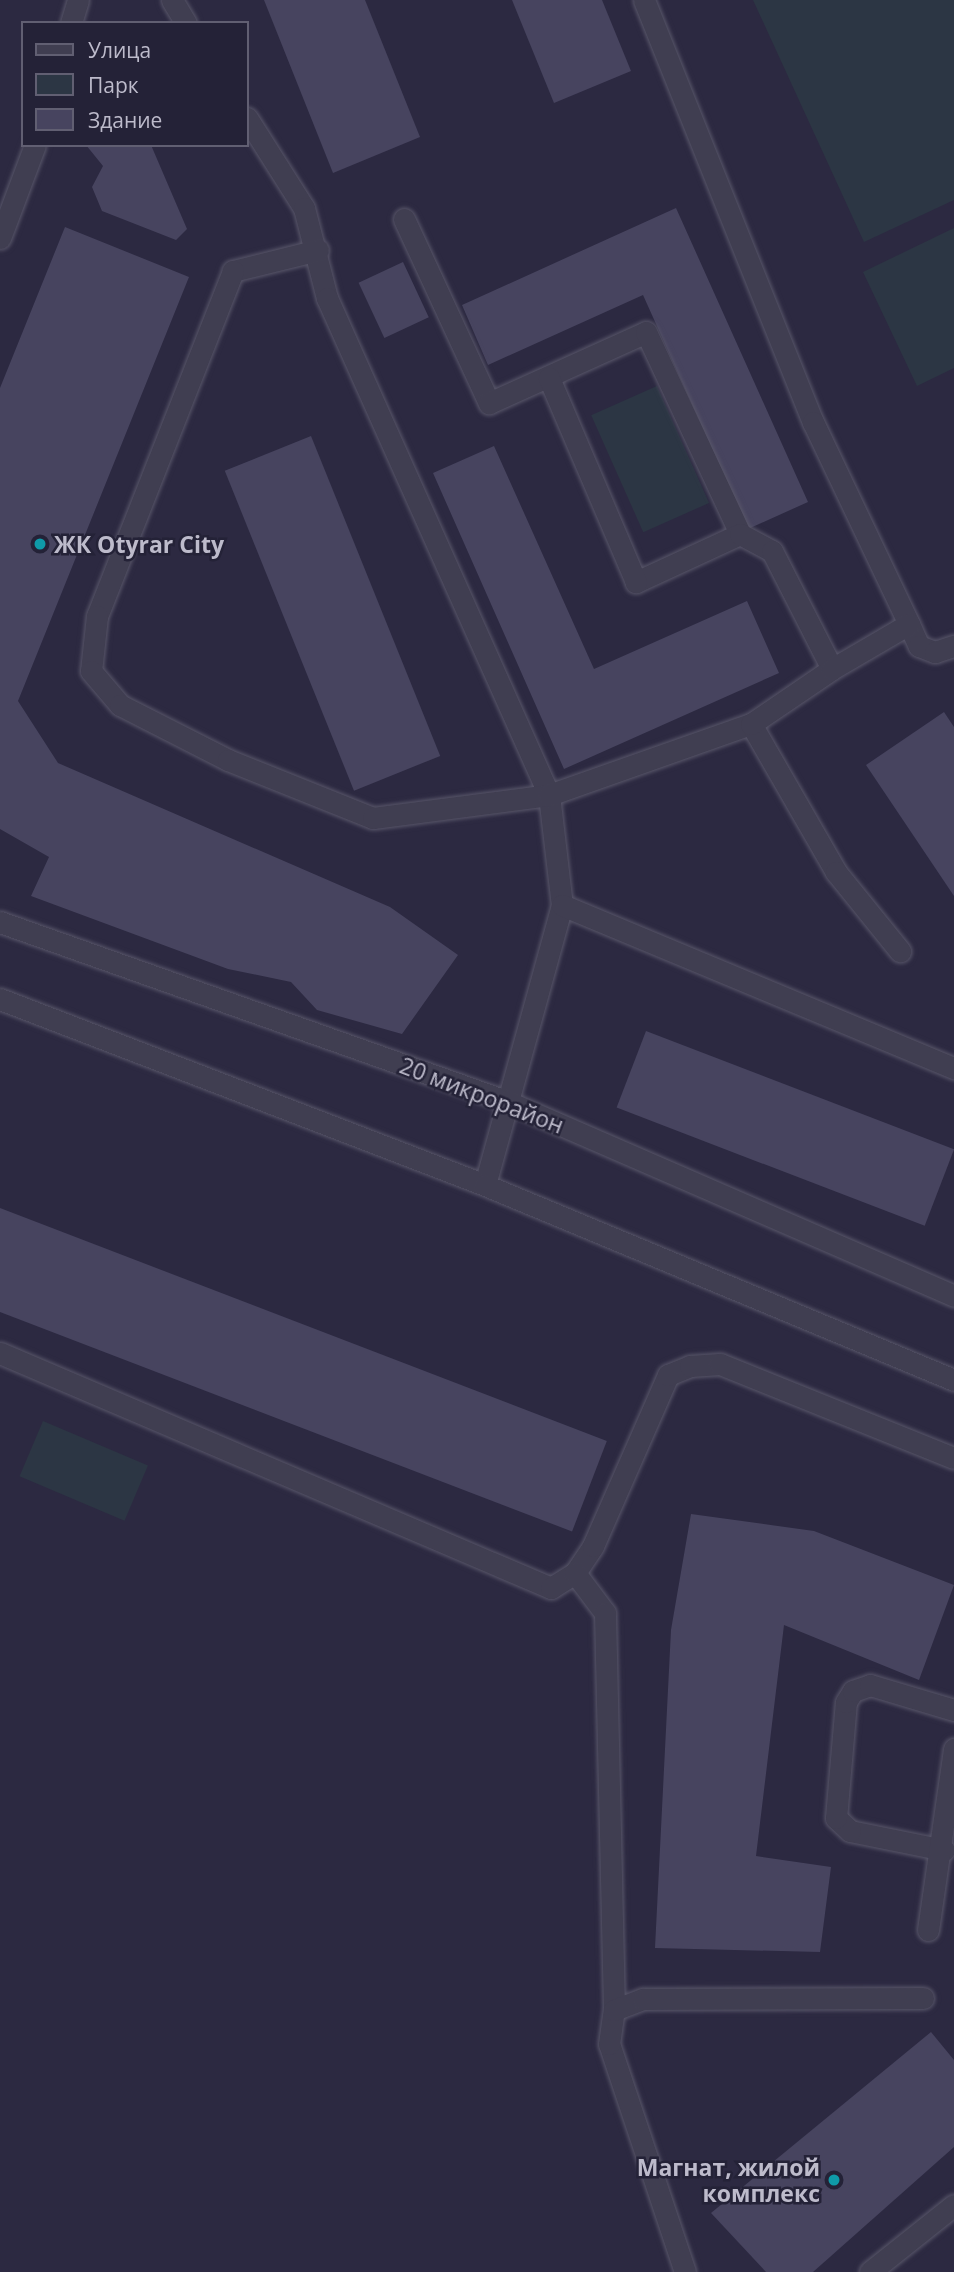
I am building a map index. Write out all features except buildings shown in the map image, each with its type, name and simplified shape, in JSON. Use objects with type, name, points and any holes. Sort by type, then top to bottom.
[{"type":"street","points":[[72,21],[78,0]]},
{"type":"street","points":[[172,0],[185,21]]},
{"type":"street","points":[[644,0],[813,422],[919,646],[936,652],[954,646]]},
{"type":"street","points":[[248,120],[304,208],[318,250],[327,298],[549,796],[562,905],[485,1185]]},
{"type":"street","points":[[0,238],[34,147]]},
{"type":"street","points":[[404,219],[489,403],[646,332],[740,534],[772,551],[832,669]]},
{"type":"street","points":[[318,250],[233,271],[97,616],[91,671],[120,705],[228,760],[373,818],[549,796],[751,724],[832,669],[909,624]]},
{"type":"street","points":[[549,378],[636,582],[740,534]]},
{"type":"street","points":[[751,724],[836,872],[900,951]]},
{"type":"street","points":[[562,905],[954,1068]]},
{"type":"street","name":"20 микрорайон","points":[[0,922],[506,1101],[954,1296]]},
{"type":"street","points":[[0,999],[485,1185],[954,1380]]},
{"type":"street","points":[[0,1353],[551,1588],[575,1573],[668,1375],[690,1366],[720,1364],[954,1458]]},
{"type":"street","points":[[575,1573],[605,1613],[614,2010],[609,2044],[685,2272]]},
{"type":"street","points":[[944,1850],[850,1831],[836,1818],[846,1702],[853,1691],[870,1685],[954,1710]]},
{"type":"street","points":[[928,1930],[944,1850],[954,1749]]},
{"type":"street","points":[[614,2010],[643,1999],[922,1998]]},
{"type":"street","points":[[870,2272],[954,2205]]},
{"type":"green space","points":[[753,0],[954,0],[954,200],[864,242]]},
{"type":"green space","points":[[954,228],[954,368],[917,386],[863,272]]},
{"type":"green space","points":[[657,386],[709,503],[643,532],[591,415]]},
{"type":"green space","points":[[43,1421],[148,1466],[124,1521],[20,1476]]},
{"type":"place","name":"ЖК Otyrar City","points":[[40,544]]},
{"type":"place","name":"Магнат, жилой комплекс","points":[[834,2180]]}]
